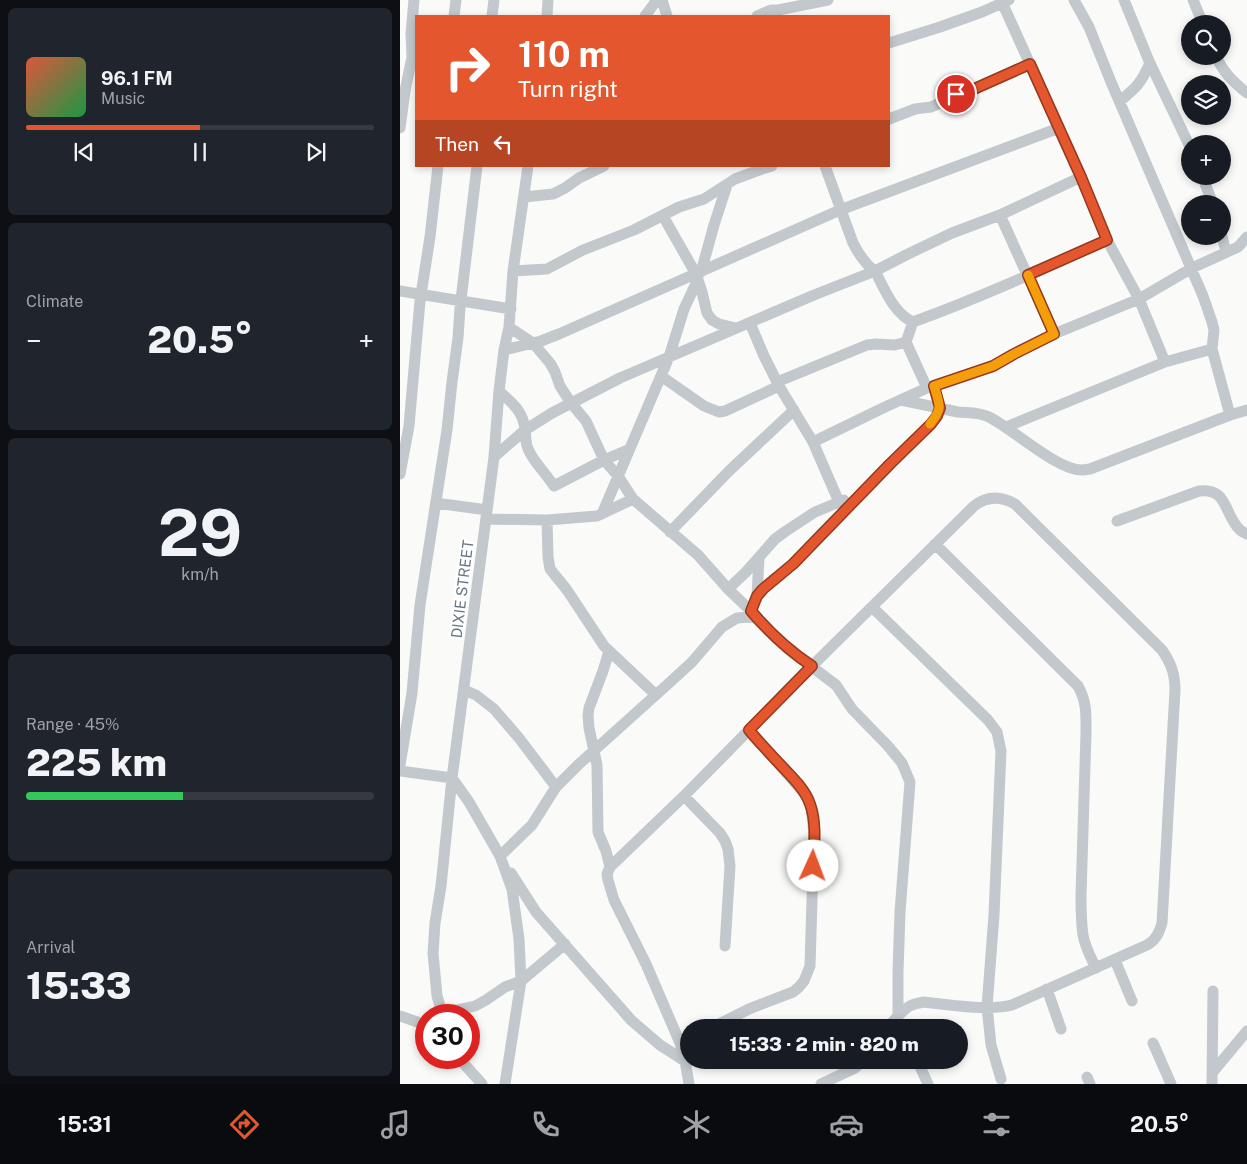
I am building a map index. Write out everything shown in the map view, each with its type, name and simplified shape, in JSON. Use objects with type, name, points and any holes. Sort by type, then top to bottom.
[{"type":"street","points":[[400,128],[412,57],[411,33],[414,0]]},
{"type":"street","points":[[454,15],[456,0]]},
{"type":"street","points":[[492,15],[494,0]]},
{"type":"street","points":[[546,15],[548,0]]},
{"type":"street","points":[[646,15],[656,0]]},
{"type":"street","points":[[662,0],[668,15]]},
{"type":"street","points":[[759,15],[771,10],[779,13],[828,0]]},
{"type":"street","points":[[1074,0],[1089,27],[1192,268],[1212,322],[1214,330],[1212,349],[1230,415]]},
{"type":"street","points":[[1124,0],[1150,63],[1184,135]]},
{"type":"street","points":[[1193,0],[1199,15]]},
{"type":"street","points":[[890,43],[940,27],[1004,1],[1107,240],[1139,299],[1165,362]]},
{"type":"street","points":[[1120,101],[1137,87],[1150,63]]},
{"type":"street","points":[[890,119],[915,109],[936,104],[1030,64]]},
{"type":"street","points":[[1220,65],[1228,77],[1247,93]]},
{"type":"street","points":[[504,350],[559,334],[649,294],[698,275],[840,210],[1059,128]]},
{"type":"street","points":[[400,474],[409,426],[421,294],[438,167]]},
{"type":"street","points":[[400,765],[410,709],[418,624],[447,430],[477,167]]},
{"type":"street","name":"DIXIE STREET","points":[[440,1004],[437,996],[433,953],[435,923],[494,457],[499,391],[511,309],[513,272],[528,167]]},
{"type":"street","points":[[524,197],[553,194],[602,167]]},
{"type":"street","points":[[513,272],[547,269],[582,250],[634,230],[679,207],[704,199],[735,179],[769,167]]},
{"type":"street","points":[[825,167],[840,210],[858,253],[874,271],[904,317],[913,322],[1107,240]]},
{"type":"street","points":[[494,457],[525,430],[571,403],[620,378],[874,271],[952,233],[1000,215],[1081,177]]},
{"type":"street","points":[[602,514],[669,358],[727,185]]},
{"type":"street","points":[[1000,215],[1054,334]]},
{"type":"street","points":[[663,216],[698,275],[707,313],[712,320],[719,324],[736,328]]},
{"type":"street","points":[[812,442],[866,415],[931,387],[993,366],[1054,334],[1139,299],[1192,268],[1238,247],[1247,237]]},
{"type":"street","points":[[1224,245],[1226,252]]},
{"type":"street","points":[[400,292],[511,309]]},
{"type":"street","points":[[750,322],[764,356],[812,442],[839,502]]},
{"type":"street","points":[[757,596],[805,552],[890,464],[922,434],[937,416],[940,408],[931,387],[906,342],[913,322]]},
{"type":"street","points":[[509,327],[533,343],[550,363],[560,386],[586,421],[604,460],[618,476],[633,499],[698,555],[728,589],[787,648],[836,685],[852,709],[902,763],[910,782],[900,912],[898,1016]]},
{"type":"street","points":[[661,376],[704,406],[718,412],[725,411],[778,384],[867,345],[895,345],[906,342]]},
{"type":"street","points":[[1006,427],[1165,362],[1212,349]]},
{"type":"street","points":[[499,391],[521,414],[529,452],[554,486],[630,449]]},
{"type":"street","points":[[901,400],[961,412],[980,413],[988,416],[1054,460],[1063,465],[1082,470],[1090,469],[1247,410]]},
{"type":"street","points":[[670,532],[729,471],[794,410]]},
{"type":"street","points":[[1117,521],[1199,491],[1207,490],[1220,496],[1240,530],[1247,534]]},
{"type":"street","points":[[728,589],[776,539],[798,522],[815,512],[839,502],[858,497]]},
{"type":"street","points":[[680,1032],[614,900],[607,874],[610,867],[684,796],[935,544],[980,502],[987,499],[1002,498],[1015,504],[1162,650],[1172,669],[1175,679],[1175,690],[1162,923],[1158,934],[1152,942],[1012,1004],[1002,1007],[987,1007],[924,1002],[914,1003],[908,1006],[895,1019]]},
{"type":"street","points":[[436,503],[487,515],[547,520],[597,516],[633,499]]},
{"type":"street","points":[[547,520],[547,549],[550,569],[567,590],[609,651],[656,695]]},
{"type":"street","points":[[935,544],[1078,686],[1082,693],[1086,711],[1082,918],[1086,948],[1096,968]]},
{"type":"street","points":[[754,615],[759,558]]},
{"type":"street","points":[[872,607],[988,720],[997,732],[1001,751],[994,914],[987,1007],[991,1045],[1002,1078]]},
{"type":"street","points":[[501,860],[532,825],[556,787],[579,764],[692,662],[715,634],[737,618],[754,615]]},
{"type":"street","points":[[609,651],[604,671],[588,708],[589,728],[595,750],[598,779],[598,832],[610,867]]},
{"type":"street","points":[[464,690],[480,698],[494,709],[556,787]]},
{"type":"street","points":[[729,1019],[793,992],[804,981],[810,966],[814,835],[811,806],[804,792],[749,730]]},
{"type":"street","points":[[400,771],[452,778],[469,802],[501,860],[536,912],[631,1020],[660,1045],[680,1058]]},
{"type":"street","points":[[684,796],[720,833],[728,849],[730,866],[725,946]]},
{"type":"street","points":[[501,860],[512,889],[517,920],[521,981],[505,1084]]},
{"type":"street","points":[[479,1004],[505,987],[521,981],[565,944]]},
{"type":"street","points":[[1115,960],[1132,1001]]},
{"type":"street","points":[[1047,989],[1061,1029]]},
{"type":"street","points":[[1212,1079],[1214,991]]},
{"type":"street","points":[[400,1016],[415,1021]]},
{"type":"street","points":[[1212,1079],[1247,1031]]},
{"type":"street","points":[[1153,1043],[1172,1084]]},
{"type":"street","points":[[469,1069],[482,1084]]},
{"type":"street","points":[[686,1069],[689,1084]]},
{"type":"street","points":[[821,1084],[845,1079],[853,1069]]},
{"type":"street","points":[[921,1069],[928,1084]]},
{"type":"slow traffic","points":[[930,424],[937,416],[940,408],[934,386],[993,366],[1054,334],[1028,275]]},
{"type":"route","points":[[813,866],[814,835],[811,806],[808,799],[804,792],[749,730],[812,666],[787,648],[751,611],[757,596],[812,546],[931,424],[940,408],[934,386],[993,366],[1054,334],[1028,275],[1107,240],[1030,64],[974,89],[956,94]]}]
